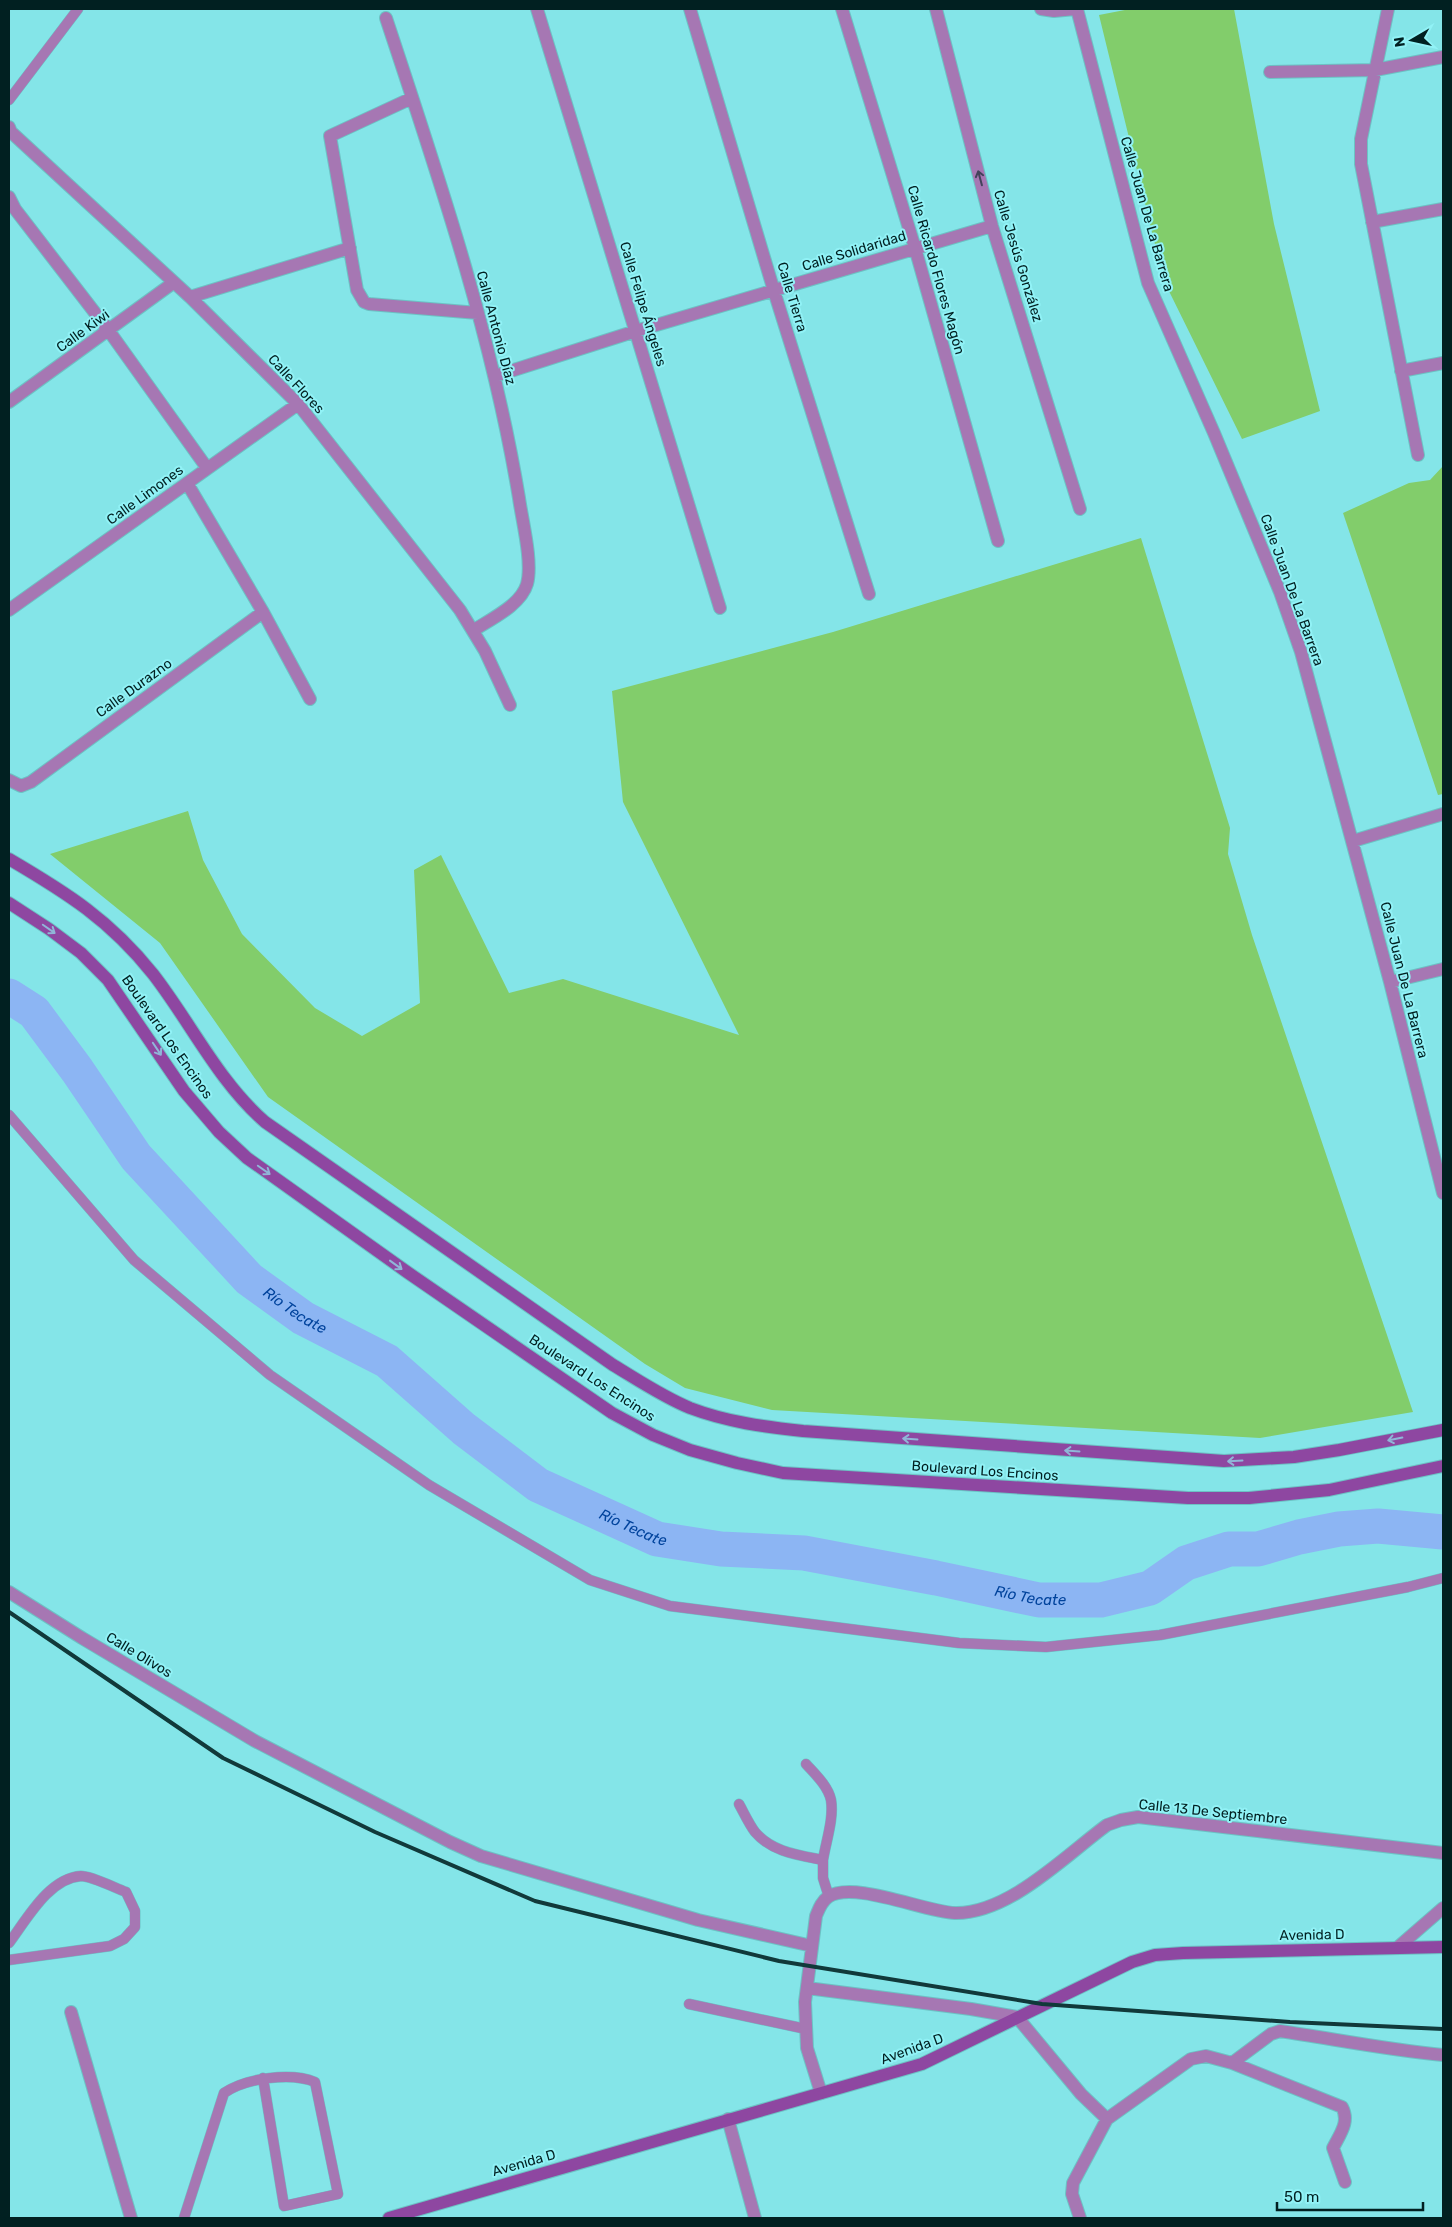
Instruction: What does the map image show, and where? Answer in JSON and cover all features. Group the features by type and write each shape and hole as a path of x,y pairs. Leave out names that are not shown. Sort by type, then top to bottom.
{"main road":[{"name":"Boulevard Los Encinos","path":"9,859 67,893 100,918 126,943 154,976 245,1105 265,1122 613,1365 662,1395 690,1408 725,1419 764,1427 804,1432 1224,1461 1294,1457 1443,1430"},
{"name":"Boulevard Los Encinos","path":"9,903 81,953 108,980 184,1091 219,1132 247,1158 407,1272 612,1413 653,1435 690,1450 783,1473 1188,1498 1249,1498 1330,1490 1443,1466"},
{"name":"Avenida D","path":"395,2217 922,2064 1132,1962 1155,1955 1443,1947"}],"street":[{"name":"Calle Felipe Ángeles","path":"537,9 720,608"},
{"name":"Calle Tierra","path":"690,9 774,291 869,594"},
{"name":"Calle Ricardo Flores Magón","path":"842,9 915,248 998,541"},
{"name":"Calle Jesús González","path":"936,9 992,226 1080,510"},
{"name":"Calle Juan De La Barrera","path":"1041,9 1054,11 1076,9 1148,283 1214,433 1280,592 1312,689 1390,982 1443,1193"},
{"path":"1388,9 1360,150 1372,222 1418,455"},
{"name":"Calle Antonio Díaz","path":"386,18 478,313 495,376 512,455 526,546 527,584 521,595 474,630"},
{"path":"1270,72 1375,70 1443,57"},
{"path":"412,98 330,136 356,290 364,302 376,305 478,313"},
{"name":"Calle Flores","path":"9,133 190,297 298,404 474,630 510,704"},
{"path":"9,196 15,210 109,331 207,468"},
{"path":"1372,222 1443,209"},
{"name":"Calle Solidaridad","path":"495,376 636,331 992,226"},
{"path":"190,297 350,248"},
{"name":"Calle Kiwi","path":"9,402 173,283"},
{"path":"1401,370 1443,363"},
{"name":"Calle Limones","path":"9,610 298,404"},
{"path":"187,483 263,612 310,699"},
{"name":"Calle Durazno","path":"9,780 21,786 31,782 263,612"},
{"path":"1353,841 1443,814"},
{"path":"1390,982 1443,969"},
{"path":"1430,1142 1443,1139"},
{"name":"Calle Olivos","path":"9,1592 82,1638 255,1741 450,1842 481,1856 698,1920 812,1946"},
{"name":"Calle 13 De Septiembre","path":"829,1897 839,1893 860,1894 954,1913 977,1911 1016,1894 1108,1825 1138,1817 1443,1853"},
{"path":"821,2093 807,2048 805,2002 816,1916 820,1906 829,1897"},
{"path":"1397,1948 1443,1908"},
{"path":"807,1988 972,2009 1017,2017 1081,2094 1107,2119"},
{"path":"70,2012 131,2218"},
{"path":"1232,2063 1271,2034 1280,2031 1408,2052 1443,2055"},
{"path":"1080,2218 1072,2194 1073,2183 1107,2119 1191,2059 1198,2056 1206,2056 1232,2063 1342,2106 1346,2114 1346,2123 1333,2148 1345,2182"},
{"path":"728,2119 755,2218"}],"lane":[{"path":"9,100 78,9"},
{"path":"9,1116 134,1260 270,1375 429,1486 590,1580 670,1606 959,1643 1046,1647 1160,1635 1408,1587 1443,1578"},
{"path":"806,1764 822,1782 831,1800 830,1821 823,1860 823,1878 829,1897"},
{"path":"739,1804 755,1832 768,1844 790,1854 823,1860"},
{"path":"9,1943 51,1888 64,1880 83,1876 126,1892 135,1911 135,1927 124,1939 110,1946 9,1960"},
{"path":"689,2004 806,2029"},
{"path":"184,2218 224,2093 233,2086 262,2078 306,2078 315,2082 338,2194 284,2206 262,2078"}],"green space":[{"path":"1130,9 1234,9 1274,224 1320,411 1242,439 1164,281 1099,15"},
{"path":"1443,466 1443,794 1438,795 1343,513 1409,483 1430,480"},
{"path":"1141,538 1230,828 1228,854 1252,935 1413,1412 1260,1438 772,1410 685,1388 645,1364 268,1097 160,943 50,854 188,811 203,860 242,934 315,1008 362,1036 420,1003 414,870 441,855 509,993 563,979 739,1035 623,802 612,691 833,632"}],"waterway":[{"name":"Río Tecate","path":"9,996 34,1012 77,1070 136,1157 249,1279 303,1318 387,1361 464,1429 538,1485 657,1539 721,1549 804,1553 1039,1600 1101,1600 1150,1588 1186,1563 1229,1549 1258,1549 1299,1537 1339,1529 1378,1526 1443,1532"}],"railway":[{"path":"9,1612 223,1758 375,1832 535,1901 779,1961 1042,2004 1290,2022 1443,2029"}]}
